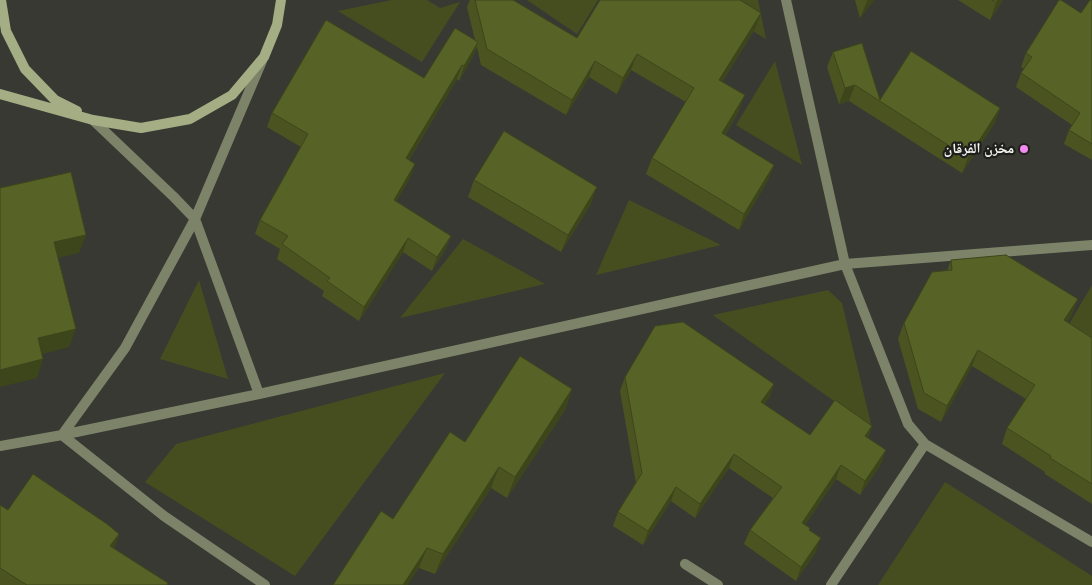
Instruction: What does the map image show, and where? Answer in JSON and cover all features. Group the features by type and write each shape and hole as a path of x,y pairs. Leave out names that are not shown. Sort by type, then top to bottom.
{"main road":[{"path":"0,0 6,30 25,69 55,100 93,120"},
{"path":"0,94 93,120 141,128 190,119 232,95 264,57 277,25 281,0"}],"street":[{"path":"786,0 845,264 908,424 925,444 1092,542"},
{"path":"62,435 125,348 194,219 264,57"},
{"path":"93,120 173,196 194,219 258,394"},
{"path":"0,446 258,394 845,264 1092,245"},
{"path":"62,435 164,516 265,585"},
{"path":"831,585 925,444"},
{"path":"685,564 718,585"}],"green space":[{"path":"392,0 427,0 440,8 460,2 422,62 338,11"},
{"path":"527,0 598,0 577,34"},
{"path":"701,0 758,0 766,39"},
{"path":"775,61 802,165 736,125"},
{"path":"629,200 721,245 596,275"},
{"path":"463,239 545,284 400,318"},
{"path":"199,280 228,379 160,359"},
{"path":"1092,285 1092,351 1065,331"},
{"path":"828,290 842,303 872,428 713,315"},
{"path":"445,373 295,576 145,482 176,444"},
{"path":"945,482 1092,576 1092,585 878,585"}],"building":[{"path":"475,0 513,0 577,38 600,0 740,0 761,13 719,80 745,95 722,133 774,165 744,214 652,158 694,88 637,54 623,78 595,61 572,100 487,49"},
{"path":"1059,0 1081,13 1090,0 1092,0 1092,144 1069,130 1080,113 1021,73 1032,57 1026,53"},
{"path":"326,20 424,78 455,28 478,42 406,158 415,164 394,200 451,236 437,257 408,238 364,307 327,281 330,278 282,244 288,236 260,220 308,134 272,113"},
{"path":"862,43 880,100 911,51 1000,108 968,158 855,85 845,88 833,52"},
{"path":"504,131 597,187 568,235 474,180"},
{"path":"71,172 86,235 54,242 76,329 38,338 43,359 0,370 0,188"},
{"path":"1006,255 1078,299 1064,320 1092,338 1092,484 1007,428 1035,385 978,350 947,406 924,393 904,323 932,272 952,270 951,260"},
{"path":"683,322 774,384 761,402 810,435 835,400 872,426 865,436 886,450 865,481 841,465 802,523 821,538 801,567 750,530 782,487 734,454 700,504 676,487 648,531 618,512 642,473 625,377 655,326"},
{"path":"520,356 572,389 515,477 499,467 443,554 427,548 403,585 333,585 381,511 393,519 450,432 465,442"},
{"path":"33,474 107,524 119,534 110,546 168,583 167,585 27,585 0,568 0,505 8,510"}],"place":[{"name":"مخزن الفرقان","path":"1024,149"}]}
